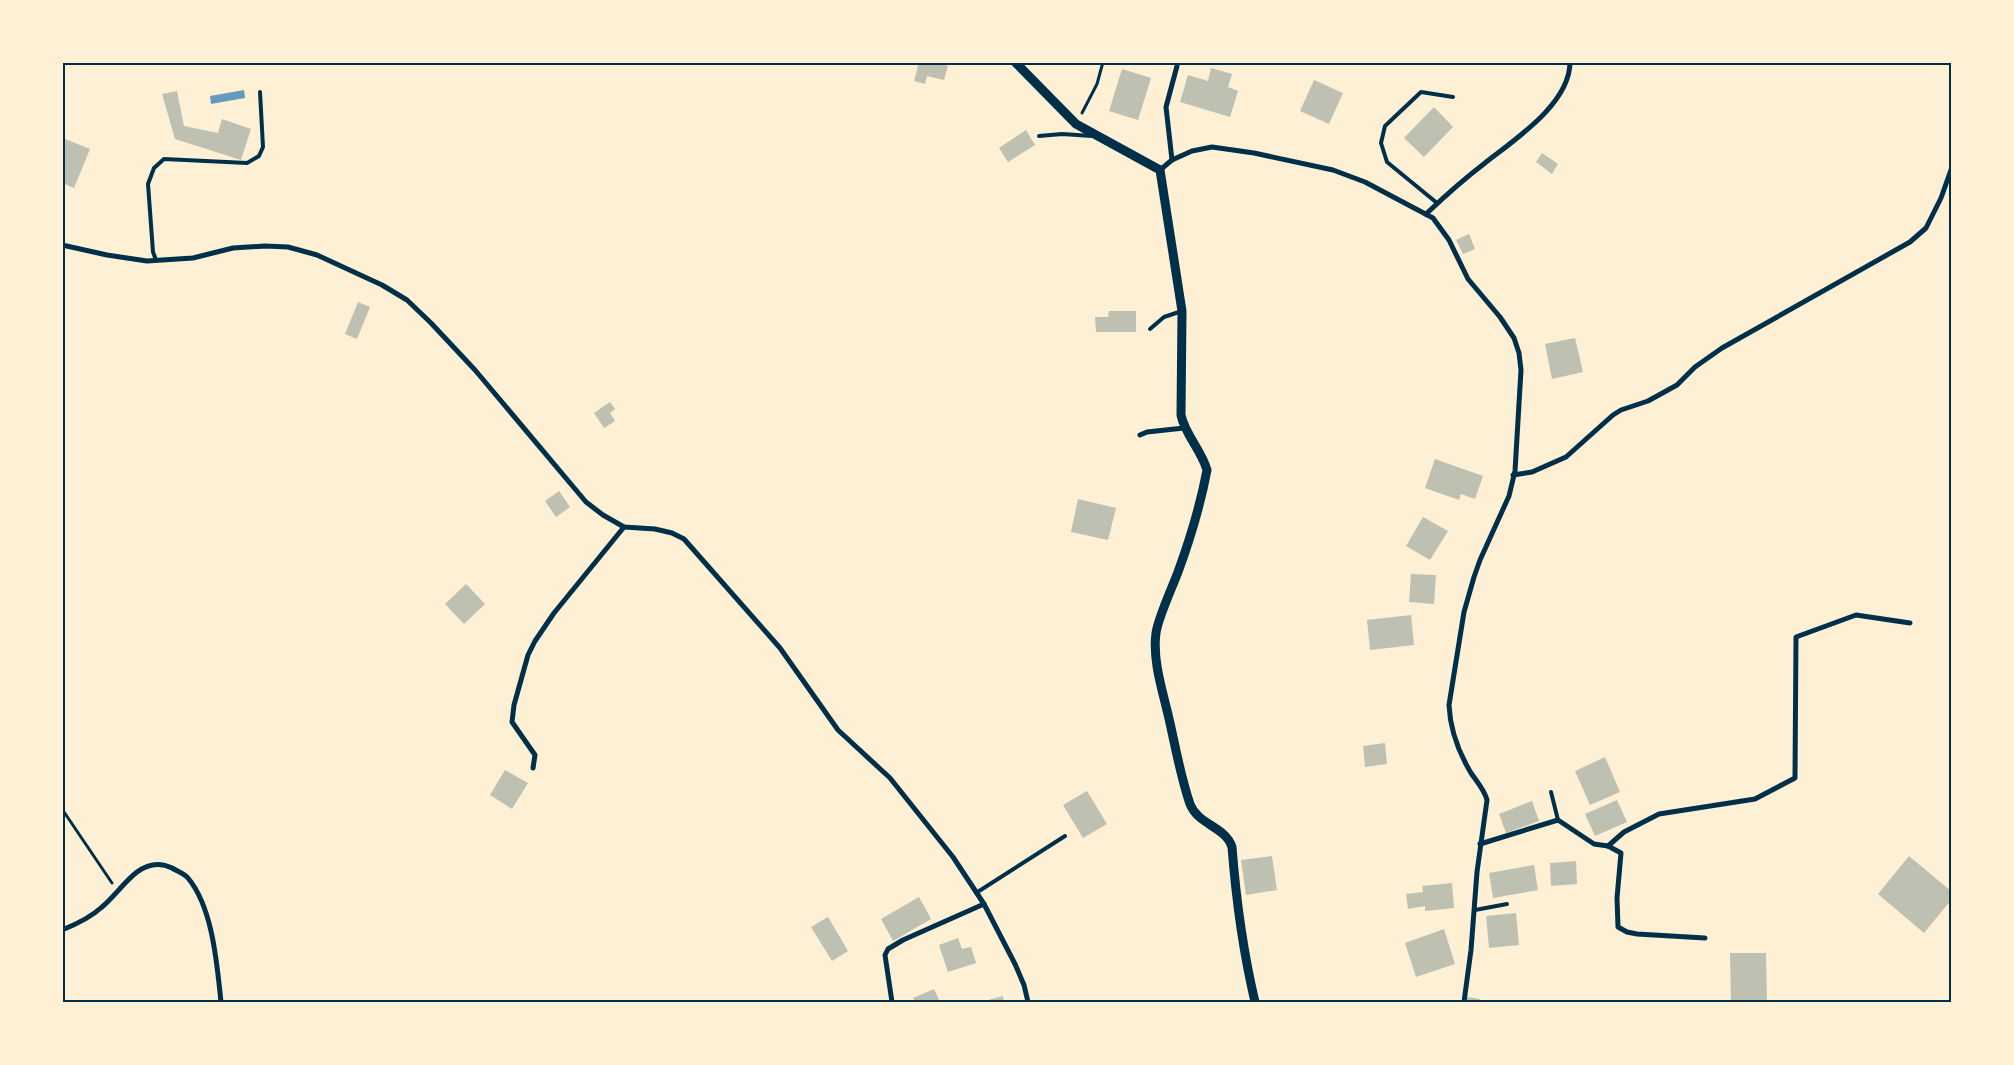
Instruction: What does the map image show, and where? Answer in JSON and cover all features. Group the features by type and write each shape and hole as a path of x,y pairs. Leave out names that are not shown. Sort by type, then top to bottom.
{"street":[{"path":"1015,62 1076,124 1094,136 1160,170"},
{"path":"1426,214 1484,163 1519,137 1545,112 1557,97 1566,81 1570,62"},
{"path":"1172,160 1166,107 1177,66"},
{"path":"1160,170 1172,160 1192,151 1212,147 1254,153 1333,170 1365,182 1433,218 1446,235 1468,279 1500,317 1517,345 1521,381 1513,475 1509,496 1474,576 1464,612 1450,696 1449,716 1455,740 1487,800 1480,844 1475,910 1464,1002"},
{"path":"1513,475 1532,472 1559,461 1621,410 1648,402 1677,385 1695,367 1722,348 1910,242 1926,228 1942,198 1952,167"},
{"path":"1160,170 1182,311 1181,414 1184,428 1203,457 1206,470 1182,563 1156,632 1155,651 1185,788 1192,807 1203,820 1223,833 1230,841 1232,847 1239,914 1255,1002"},
{"path":"62,245 106,255 147,261 193,258 233,248 288,247 317,255 382,285 407,300 475,370 586,502 603,515 624,527 655,529 672,533 684,539 780,648 838,730 890,778 954,857 984,904 1015,964 1024,985 1028,1002"},
{"path":"1140,435 1147,432 1184,428"},
{"path":"533,768 535,755 512,722 514,705 528,656 535,641 554,613 624,527"},
{"path":"1608,846 1624,832 1659,814 1755,800 1795,778 1796,637 1856,614 1910,624"},
{"path":"1480,844 1558,820 1594,844 1608,846 1621,852 1616,898 1618,926 1626,932 1637,934 1705,938"},
{"path":"62,930 85,920 103,907 137,872 150,865 163,864 187,877 200,898 214,951 221,1002"},
{"path":"892,1002 885,955 888,949 902,940 984,904"}],"lane":[{"path":"156,260 153,252 148,184 154,168 164,159 247,163 259,156 263,147 260,92"},
{"path":"1437,204 1387,162 1381,143 1384,126 1421,92 1453,97"},
{"path":"1039,136 1062,134 1094,136"},
{"path":"1150,329 1164,317 1182,311"},
{"path":"1551,792 1558,820"},
{"path":"976,893 1065,836"},
{"path":"1475,910 1507,904"}],"path":[{"path":"1076,124 1098,84 1103,62"},
{"path":"62,809 117,891"}],"water":[{"path":"244,90 245,98 211,104 210,96"}],"building":[{"path":"919,62 935,62 948,66 944,80 927,76 925,84 914,81"},
{"path":"1211,68 1232,74 1228,87 1238,91 1230,117 1180,102 1188,75 1208,81"},
{"path":"1122,69 1151,78 1138,120 1109,111"},
{"path":"1314,80 1343,93 1329,124 1300,111"},
{"path":"177,91 184,126 218,133 222,119 251,129 241,160 175,139 162,94"},
{"path":"1434,107 1453,127 1424,157 1404,138"},
{"path":"1026,130 1035,145 1008,162 999,148"},
{"path":"65,139 90,149 74,188 62,183 62,145"},
{"path":"1542,153 1558,164 1552,174 1536,162"},
{"path":"1469,234 1475,249 1463,254 1456,240"},
{"path":"358,302 370,307 357,339 345,334"},
{"path":"1109,311 1136,311 1136,332 1096,332 1095,317 1108,317"},
{"path":"1575,338 1583,372 1552,379 1545,344"},
{"path":"610,402 615,409 610,413 615,421 604,428 594,413"},
{"path":"1435,459 1483,476 1475,499 1461,494 1459,500 1425,488"},
{"path":"559,491 570,507 556,517 545,501"},
{"path":"1078,499 1116,508 1108,540 1071,532"},
{"path":"1423,517 1448,531 1430,560 1406,546"},
{"path":"1411,574 1436,575 1434,604 1409,602"},
{"path":"466,584 485,604 464,624 445,604"},
{"path":"1411,615 1414,645 1370,650 1367,620"},
{"path":"1385,743 1387,764 1365,767 1363,746"},
{"path":"1605,757 1620,792 1590,805 1575,771"},
{"path":"505,770 528,783 512,809 490,795"},
{"path":"1087,791 1107,824 1083,838 1063,805"},
{"path":"1617,800 1627,822 1595,836 1585,814"},
{"path":"1532,801 1539,821 1506,833 1499,814"},
{"path":"1272,856 1277,890 1246,895 1241,860"},
{"path":"1909,856 1952,892 1952,899 1924,933 1878,894"},
{"path":"1576,861 1577,884 1551,886 1550,863"},
{"path":"1534,865 1538,890 1493,898 1489,873"},
{"path":"1452,883 1454,908 1425,911 1425,906 1408,909 1406,894 1423,892 1422,886"},
{"path":"919,897 931,919 893,941 881,919"},
{"path":"1516,913 1519,945 1489,948 1486,916"},
{"path":"828,917 848,951 832,961 811,927"},
{"path":"1444,929 1455,964 1416,977 1405,943"},
{"path":"958,938 962,949 971,947 976,963 948,972 939,945"},
{"path":"1730,953 1766,953 1767,1002 1731,1002"},
{"path":"934,989 940,1002 915,1002 913,998"},
{"path":"1003,996 1004,1002 981,1002"},
{"path":"1467,997 1480,999 1480,1002 1466,1002"},
{"path":"1236,1000 1236,1002 1207,1002 1207,1001"}]}
